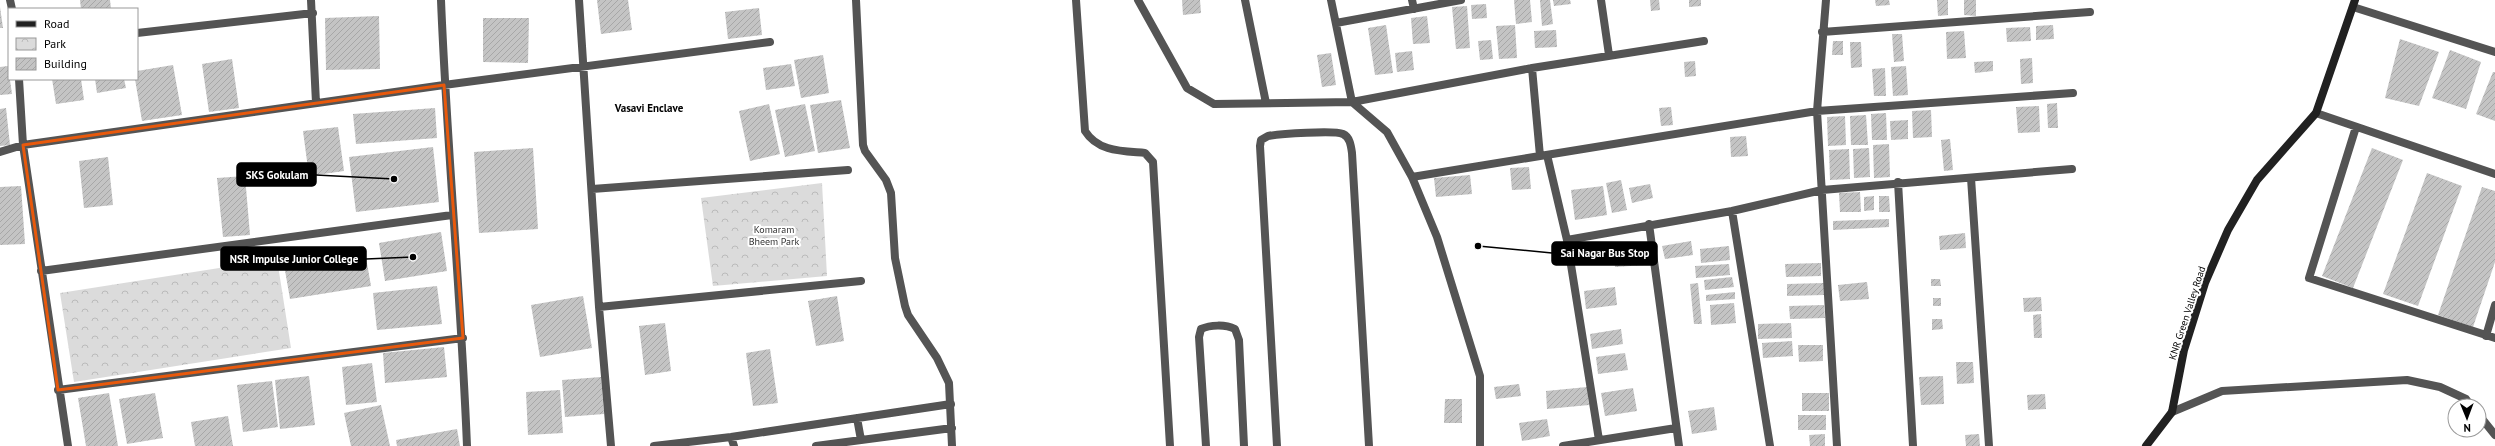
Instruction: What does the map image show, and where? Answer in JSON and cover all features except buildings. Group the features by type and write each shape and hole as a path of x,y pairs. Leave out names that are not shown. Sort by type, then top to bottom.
{"street":[{"path":"311,0 313,13 316,103"},
{"path":"441,0 444,85 452,215 463,338 467,446"},
{"path":"579,0 592,189 598,306 611,446"},
{"path":"856,0 865,151 886,180 891,193 895,258 904,306 946,375 951,391 952,446"},
{"path":"1076,0 1085,131 1091,139 1107,149 1144,153 1149,155 1153,162 1170,446"},
{"path":"1138,0 1187,88 1214,104 1352,102 1532,68 1704,41"},
{"path":"1245,0 1266,103"},
{"path":"1331,0 1352,102 1387,132 1412,177 1437,237 1480,376 1480,446"},
{"path":"1412,0 1414,9"},
{"path":"1336,23 1461,0"},
{"path":"1601,0 1609,55"},
{"path":"1826,0 1822,32 1817,111 1837,446"},
{"path":"2354,3 2495,52"},
{"name":"KNR Green Valley Road","path":"2146,446 2172,412 2184,350 2205,283 2228,230 2257,180 2316,113 2354,3"},
{"path":"1822,32 2090,12"},
{"path":"138,33 313,13"},
{"path":"0,152 23,145 316,103 770,42"},
{"path":"1532,68 1544,155 1567,240 1599,440"},
{"path":"20,80 23,145 58,390 68,446"},
{"path":"1412,177 1817,111 2073,93"},
{"path":"2316,113 2495,174"},
{"path":"2356,127 2309,278 2495,338"},
{"path":"1277,446 1260,146 1261,140 1268,136 1331,133 1343,134 1347,137 1352,153 1369,446"},
{"path":"1567,240 1649,224 1732,211 1822,190 1898,182 1971,178 2072,169"},
{"path":"592,189 848,170"},
{"path":"1971,178 1989,446"},
{"path":"1898,182 1913,446"},
{"path":"1732,211 1770,446"},
{"path":"41,271 452,215"},
{"path":"1649,224 1679,446"},
{"path":"598,306 861,281"},
{"path":"2486,336 2495,306"},
{"path":"1206,446 1199,337 1201,329 1206,327 1224,326 1234,329 1239,340 1244,446"},
{"path":"58,390 463,338"},
{"path":"2172,412 2222,391 2407,380 2440,388 2464,398"},
{"path":"654,446 732,437 951,404"},
{"path":"857,418 861,440"},
{"path":"2487,425 2495,435"},
{"path":"816,446 952,428"},
{"path":"1563,446 1676,428"},
{"path":"732,437 734,446"}],"highlighted area":[{"path":"444,85 463,338 58,390 23,145"}],"green space":[{"name":"Komaram Bheem Park","path":"822,183 827,276 713,286 701,198"},
{"path":"277,259 291,348 74,382 60,293"}],"place":[{"name":"SKS Gokulam","path":"394,179"},
{"name":"Sai Nagar Bus Stop","path":"1478,246"},
{"name":"NSR Impulse Junior College","path":"413,257"}],"district":[{"name":"Vasavi Enclave","path":"649,108"}]}
